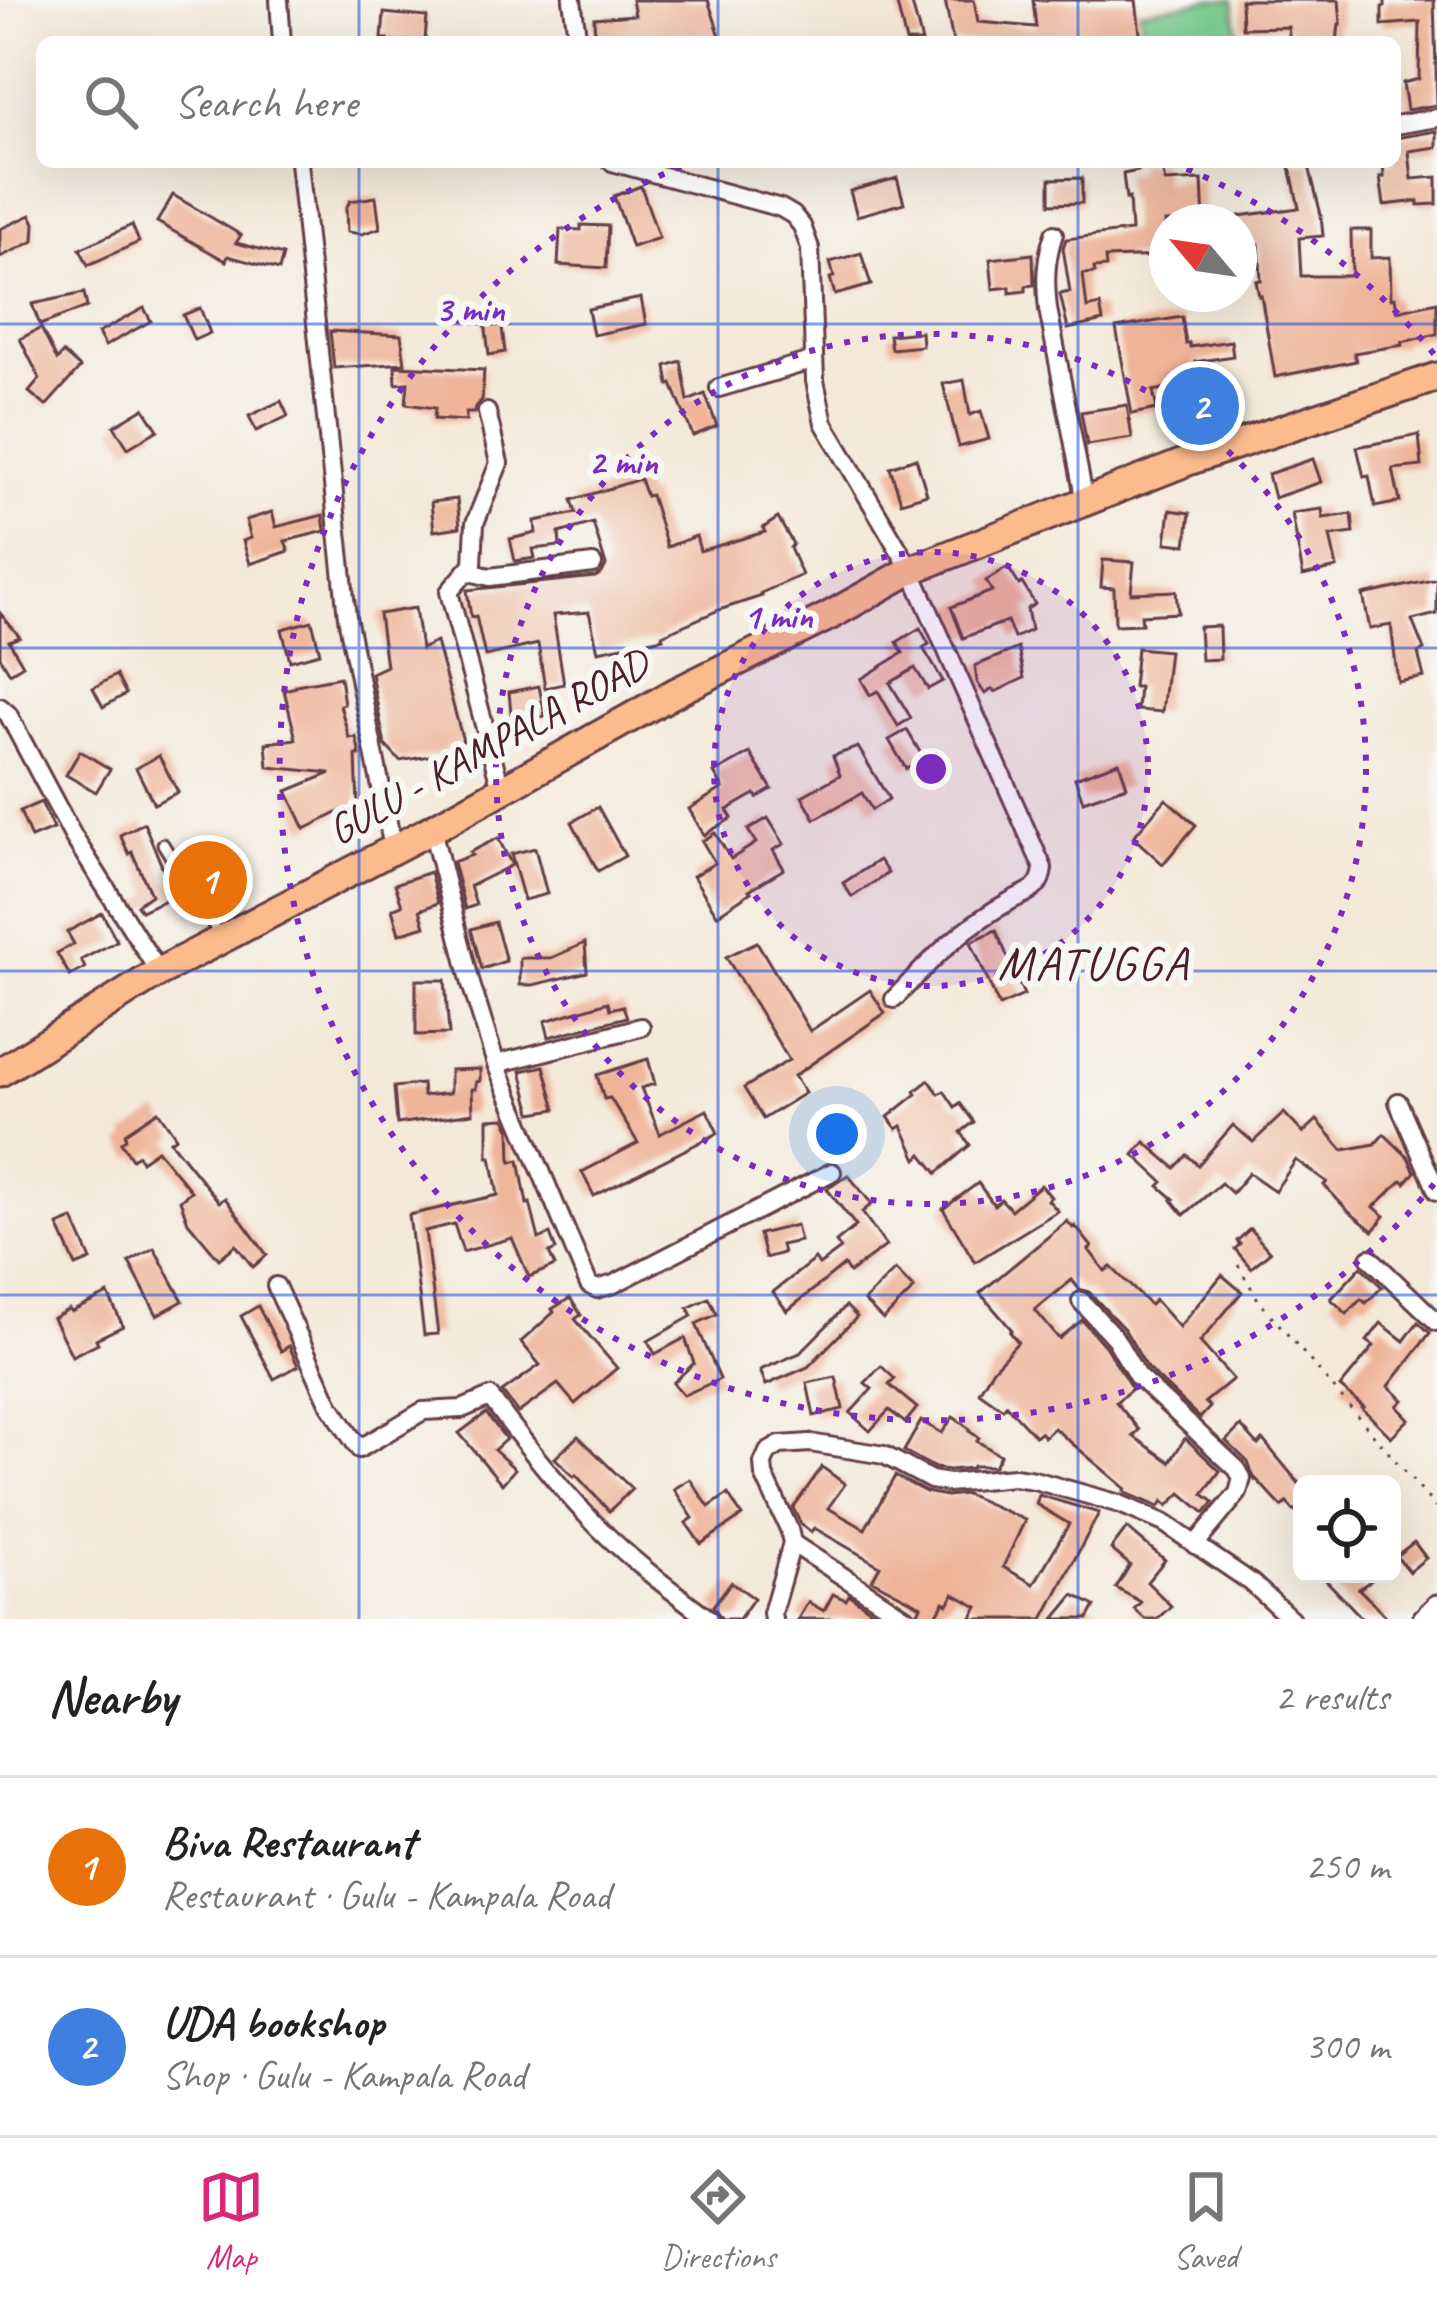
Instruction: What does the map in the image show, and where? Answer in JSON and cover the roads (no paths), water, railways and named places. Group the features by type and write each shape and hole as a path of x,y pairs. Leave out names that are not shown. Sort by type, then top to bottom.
{"main road":[{"name":"GULU - KAMPALA ROAD","path":"0,1072 159,971 911,570 1191,460 1437,377"}],"street":[{"path":"279,0 282,36"},
{"path":"572,0 577,36"},
{"path":"1401,123 1437,118"},
{"path":"300,168 347,617 393,848"},
{"path":"634,168 781,208 802,226 810,248 814,381 824,423 911,570 1043,868 1042,882 1035,889 951,939 894,999"},
{"path":"1054,234 1045,278 1048,309 1085,502"},
{"path":"719,388 814,360"},
{"path":"487,412 499,463 475,523 475,554 469,572 452,586 450,600 501,789"},
{"path":"469,572 490,578 593,564"},
{"path":"0,707 73,836 159,971"},
{"path":"432,829 496,1064 589,1285 597,1289 614,1284 832,1172"},
{"path":"496,1064 641,1027"},
{"path":"1398,1102 1437,1191"},
{"path":"1370,1258 1437,1322"},
{"path":"276,1286 330,1405 359,1449 423,1411 462,1409 490,1397 600,1529 709,1619"},
{"path":"1081,1301 1114,1338 1137,1376 1243,1478 1238,1492 1195,1544"},
{"path":"766,1619 772,1613 792,1543 763,1462 780,1445 810,1443 884,1455 931,1480 948,1483 1014,1477 1120,1504 1164,1523 1252,1582 1291,1619"},
{"path":"792,1543 908,1619"},
{"path":"1424,1619 1437,1606"}],"lane":[{"path":"163,844 222,938"}],"place":[{"name":"UDA bookshop","path":"1200,406"},
{"name":"Biva Restaurant","path":"208,880"}],"district":[{"name":"MATUGGA","path":"1094,963"}]}
